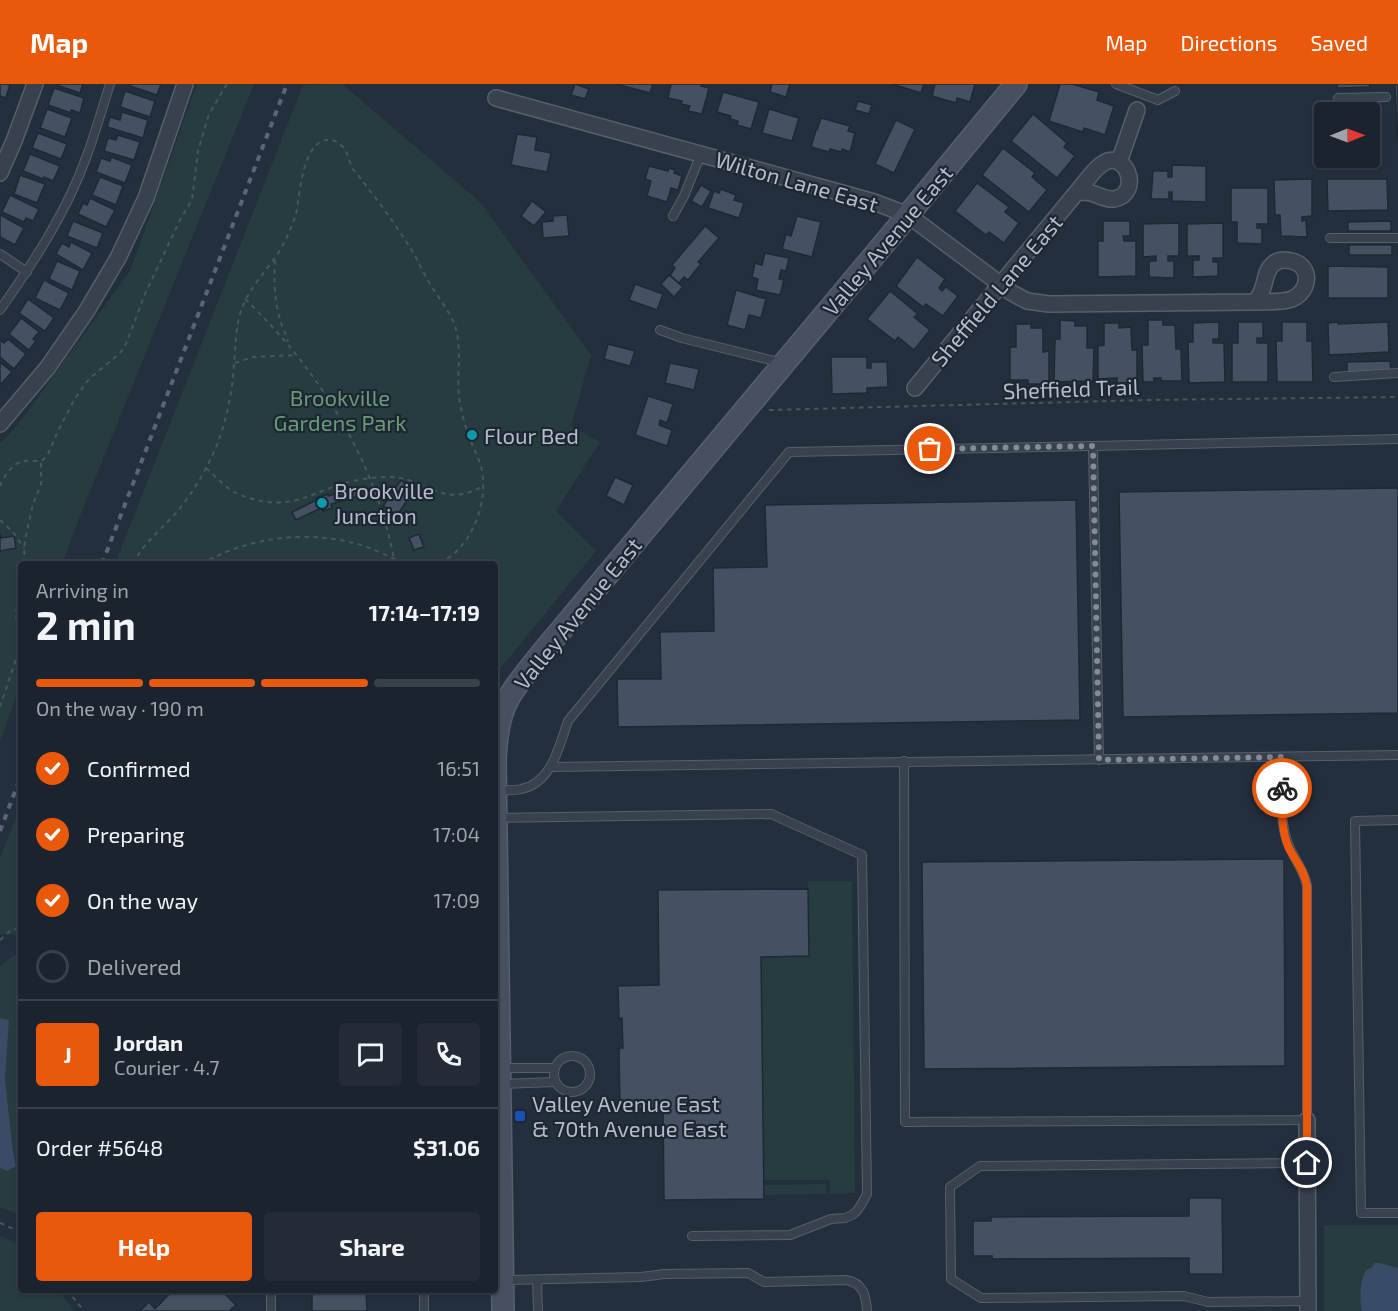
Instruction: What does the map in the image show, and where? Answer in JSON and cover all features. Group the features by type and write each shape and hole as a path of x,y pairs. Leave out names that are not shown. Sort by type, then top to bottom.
{"main road":[{"name":"Valley Avenue East","path":"498,731 508,700 542,653 1016,84"},
{"name":"Valley Avenue East","path":"498,947 503,1311"}],"street":[{"path":"0,172 35,84"},
{"path":"0,424 48,367 87,312 118,258 146,198 185,84"},
{"name":"Wilton Lane East","path":"496,98 874,202 908,215 1023,299 1049,304 1255,302"},
{"path":"1119,162 1137,110"},
{"name":"Sheffield Lane East","path":"915,388 1077,192 1102,164 1109,161 1119,162 1126,169 1130,178 1127,190 1115,199 1077,192"},
{"path":"1307,1120 1308,1306"}],"lane":[{"path":"0,310 27,272 61,214 85,160 110,84"},
{"path":"1116,84 1158,100 1175,91"},
{"path":"1338,98 1386,97"},
{"path":"673,216 701,154"},
{"path":"1330,238 1398,238"},
{"path":"0,254 27,272"},
{"path":"660,330 784,364"},
{"path":"1334,377 1398,373"},
{"path":"498,790 521,789 538,782 551,767 568,721 789,452 1398,439"},
{"path":"1093,446 1099,760"},
{"path":"551,767 1398,755"},
{"path":"904,761 905,1122 1307,1120 1307,886 1285,836 1282,813 1283,757"},
{"path":"498,818 771,814 862,855 867,1194 856,1212 846,1218 831,1219 790,1235 692,1236"},
{"path":"1398,820 1355,821 1361,1213 1398,1213"},
{"path":"568,1056 585,1061 590,1071 589,1082 585,1087 574,1092 563,1090 555,1082 555,1068 562,1059 568,1056"},
{"path":"500,1076 555,1068"},
{"path":"500,1076 555,1082"},
{"path":"1307,1163 980,1166 950,1187 950,1199 951,1279 981,1298 1184,1296 1208,1302 1308,1306"},
{"path":"502,1281 748,1273 765,1282 846,1280 859,1285 864,1293 867,1311"},
{"path":"537,1280 538,1311"},
{"path":"271,1293 271,1311"},
{"path":"424,1293 424,1311"}],"path":[{"path":"0,486 16,464 21,461 41,461 48,454 74,400 89,379 120,353 126,344 145,294 192,200 198,151 209,114 227,84"},
{"path":"136,561 144,546 178,510 193,490 217,445 228,408 236,326 245,299 275,259 289,232 309,155 316,146 331,140 338,142 354,171 404,239 430,285 448,310 454,324 459,364 459,396 469,436 482,469 483,486 478,515 470,533 451,557 442,561"},
{"path":"275,259 276,300 289,345"},
{"path":"245,299 265,318 308,368 352,438 381,507 394,561"},
{"path":"234,363 254,357 297,355"},
{"name":"Sheffield Trail","path":"745,410 1398,396"},
{"path":"25,561 24,548 33,504 41,484 41,461"},
{"path":"206,468 235,492 273,503 296,501 351,481 370,478 405,479 418,482 438,493 452,495 473,492 483,486"},
{"path":"0,520 13,532 24,548"},
{"path":"207,561 254,543 276,538 306,537 352,543 401,561"},
{"path":"18,606 16,612 18,635"},
{"path":"0,707 18,651"},
{"path":"0,940 18,928"},
{"path":"0,1223 18,1231"},
{"path":"70,1293 84,1311"}],"green space":[{"path":"197,84 254,84 63,561 18,561 18,691 0,739 0,444 19,423 130,271"},
{"name":"Brookville Gardens Park","path":"342,84 480,202 591,355 571,426 600,442 556,511 596,551 498,672 498,561 116,561 303,85"},
{"path":"18,813 18,935 0,934 0,858"},
{"path":"808,881 852,881 855,1193 830,1194 830,1180 764,1180 761,957 808,956"},
{"path":"15,955 18,956 18,1213 0,1208 0,1168 7,1171 16,1165 5,1080 9,1020 0,1019 0,966"},
{"path":"826,1184 827,1194 764,1195 764,1185"},
{"path":"1324,1225 1398,1225 1398,1268 1380,1263 1364,1275 1360,1297 1362,1311 1324,1311"},
{"path":"0,1236 18,1245 18,1293 60,1293 74,1311 0,1311"}],"water":[{"path":"0,1018 9,1020 5,1080 16,1166 7,1171 0,1168"},
{"path":"1374,1263 1398,1268 1398,1311 1362,1311 1360,1296 1362,1279 1366,1270 1372,1268"}],"building":[{"path":"0,84 10,84 6,98 0,96"},
{"path":"56,84 83,84 80,93"},
{"path":"131,84 161,84 157,95 130,86"},
{"path":"575,84 589,89 585,99 571,95"},
{"path":"616,84 653,84 650,93"},
{"path":"671,84 702,84 701,86 709,88 702,114 688,111 690,106 681,104 682,101 668,98"},
{"path":"772,84 790,84 786,97 770,92"},
{"path":"892,84 924,84 921,93"},
{"path":"935,84 975,84 970,102 957,98 956,103 932,96"},
{"path":"1060,84 1072,84 1099,92 1097,100 1114,106 1105,135 1084,128 1083,132 1049,121"},
{"path":"1337,84 1369,84 1370,87 1337,88"},
{"path":"1395,84 1398,84 1398,139 1397,139"},
{"path":"54,88 84,98 80,113 71,110 71,113 48,105"},
{"path":"125,91 155,101 150,117 120,107"},
{"path":"723,92 759,102 751,129 737,125 738,121 730,119 731,116 717,112"},
{"path":"858,101 872,105 869,114 855,110"},
{"path":"47,109 72,118 65,137 40,128"},
{"path":"769,109 799,118 792,141 762,133"},
{"path":"122,112 148,120 143,138 107,127 110,117 120,120"},
{"path":"1033,114 1067,143 1064,147 1075,156 1057,178 1011,141"},
{"path":"821,118 850,126 848,131 855,133 850,152 830,149 829,152 811,147"},
{"path":"896,120 915,129 894,173 875,164"},
{"path":"38,133 67,144 61,159 32,148"},
{"path":"517,134 537,137 535,150 551,153 547,172 511,165"},
{"path":"118,135 140,142 134,160 104,151 108,138 116,140"},
{"path":"1003,148 1035,173 1032,177 1047,190 1029,212 982,175"},
{"path":"30,154 60,166 53,181 23,171"},
{"path":"111,157 132,165 125,183 96,172 101,158 110,161"},
{"path":"1172,165 1206,166 1206,202 1172,201 1172,192 1169,192 1169,199 1151,199 1153,171 1168,171 1168,177 1172,177"},
{"path":"649,166 668,171 669,168 682,176 678,190 671,188 667,202 647,196 651,181 645,179"},
{"path":"20,175 45,184 37,203 14,194"},
{"path":"100,177 123,186 116,205 92,195"},
{"path":"1312,179 1312,216 1302,217 1302,221 1306,220 1307,237 1281,236 1280,215 1275,215 1274,180"},
{"path":"1327,179 1387,179 1388,210 1328,211"},
{"path":"977,183 1009,207 1005,212 1019,223 1004,243 989,232 986,235 955,211"},
{"path":"701,185 711,191 702,207 691,201"},
{"path":"1231,188 1268,188 1268,224 1257,224 1257,228 1262,228 1262,244 1237,243 1237,222 1231,222"},
{"path":"721,189 736,195 734,200 744,203 739,218 708,208 714,191 719,193"},
{"path":"10,195 39,209 33,221 26,218 24,222 2,212"},
{"path":"90,198 115,210 106,227 78,214 83,203 87,205"},
{"path":"532,201 546,212 534,226 521,216"},
{"path":"0,215 24,228 15,245 0,237"},
{"path":"567,215 569,236 543,238 542,222 553,221 553,216"},
{"path":"797,216 821,222 812,257 782,249 786,234 791,236"},
{"path":"73,221 103,233 97,248 67,236"},
{"path":"1103,221 1130,221 1130,236 1123,236 1124,241 1136,241 1136,276 1098,277 1098,241 1103,241"},
{"path":"1391,221 1391,231 1348,231 1348,222"},
{"path":"1179,223 1179,256 1168,256 1168,261 1174,261 1174,278 1149,277 1149,261 1156,261 1156,256 1143,257 1143,224"},
{"path":"1223,223 1223,258 1213,258 1213,262 1218,262 1218,276 1193,277 1193,260 1199,260 1199,256 1187,256 1187,224"},
{"path":"705,226 719,238 698,262 701,264 688,280 684,277 679,283 670,275 675,268 672,265"},
{"path":"71,242 92,253 83,270 56,254 62,243 69,247"},
{"path":"1349,245 1392,245 1392,255 1349,255"},
{"path":"765,253 789,258 786,271 781,270 779,279 784,280 780,295 756,290 758,279 752,277 755,263 762,265"},
{"path":"917,257 945,279 939,288 942,291 946,287 958,296 943,316 926,304 923,307 896,286"},
{"path":"57,261 80,271 72,290 49,279"},
{"path":"1328,266 1388,267 1388,298 1328,298"},
{"path":"669,275 683,287 674,297 661,284"},
{"path":"44,280 69,293 60,310 35,298"},
{"path":"635,284 663,294 657,310 629,300"},
{"path":"736,290 766,299 761,318 749,315 745,330 727,325"},
{"path":"890,291 918,314 914,317 930,330 914,350 898,337 895,341 867,319"},
{"path":"28,299 54,318 45,331 19,313"},
{"path":"21,318 39,332 33,339 36,341 29,350 9,334"},
{"path":"1060,320 1075,321 1075,326 1087,326 1087,348 1094,348 1093,381 1054,382 1055,339 1060,339"},
{"path":"1148,320 1163,320 1163,325 1175,325 1176,349 1181,349 1182,381 1161,381 1161,378 1154,378 1154,382 1143,382 1142,345 1148,345"},
{"path":"1219,322 1219,339 1213,339 1213,343 1224,343 1225,382 1189,383 1188,342 1193,342 1193,323"},
{"path":"1238,322 1263,322 1263,338 1257,338 1257,343 1268,343 1268,382 1232,382 1232,343 1238,343"},
{"path":"1282,322 1307,322 1307,341 1312,341 1313,382 1277,382 1276,341 1282,341"},
{"path":"1338,322 1338,324 1388,322 1389,352 1329,355 1328,323"},
{"path":"1104,323 1119,323 1119,328 1131,327 1132,350 1137,350 1137,382 1117,383 1117,378 1098,379 1098,346 1104,345"},
{"path":"1016,324 1031,324 1031,328 1043,328 1043,352 1049,351 1049,384 1028,384 1028,380 1010,380 1010,347 1016,347"},
{"path":"8,339 26,354 14,369 0,357 0,340 4,343"},
{"path":"608,344 635,351 630,366 604,359"},
{"path":"831,357 867,357 867,368 871,368 871,362 887,362 888,387 867,388 867,393 832,394"},
{"path":"1390,361 1391,372 1347,373 1347,362"},
{"path":"0,362 12,372 0,385"},
{"path":"670,363 699,369 694,390 665,383"},
{"path":"648,396 673,404 667,423 660,420 659,425 672,430 667,446 635,435"},
{"path":"615,477 633,485 624,505 606,496"},
{"path":"401,480 414,491 397,515 383,506"},
{"name":"Brookville Junction","path":"355,488 358,496 331,504 332,508 323,511 321,508 296,520 292,512 317,500 316,498"},
{"path":"1398,488 1398,713 1123,717 1119,492"},
{"path":"1076,500 1080,720 618,727 617,679 661,679 660,632 714,631 713,568 767,567 765,505"},
{"path":"0,533 1,538 14,536 16,548 0,551"},
{"path":"419,534 424,547 414,550 409,538"},
{"path":"1284,859 1285,1066 924,1069 922,862"},
{"path":"808,889 809,956 761,957 764,1199 664,1200 663,1108 620,1109 619,1048 623,1048 618,986 659,985 658,890"},
{"path":"1189,1198 1222,1198 1223,1274 1189,1274 1189,1258 992,1259 992,1256 973,1256 973,1221 991,1221 991,1217 1189,1216"},
{"path":"170,1293 224,1293 236,1305 229,1311 140,1311 149,1302 155,1309"},
{"path":"312,1293 366,1293 367,1311 312,1311"}],"railway":[{"path":"103,561 287,84"},
{"path":"0,831 18,784"}],"way so far":[{"path":"930,449 1093,446 1099,760 1283,757 1282,788"}],"place":[{"name":"Flour Bed","path":"472,435"},
{"name":"Brookville Junction","path":"322,503"},
{"name":"Valley Avenue East & 70th Avenue East","path":"520,1116"}],"route":[{"path":"1282,788 1285,836 1307,886 1307,1163"}]}
